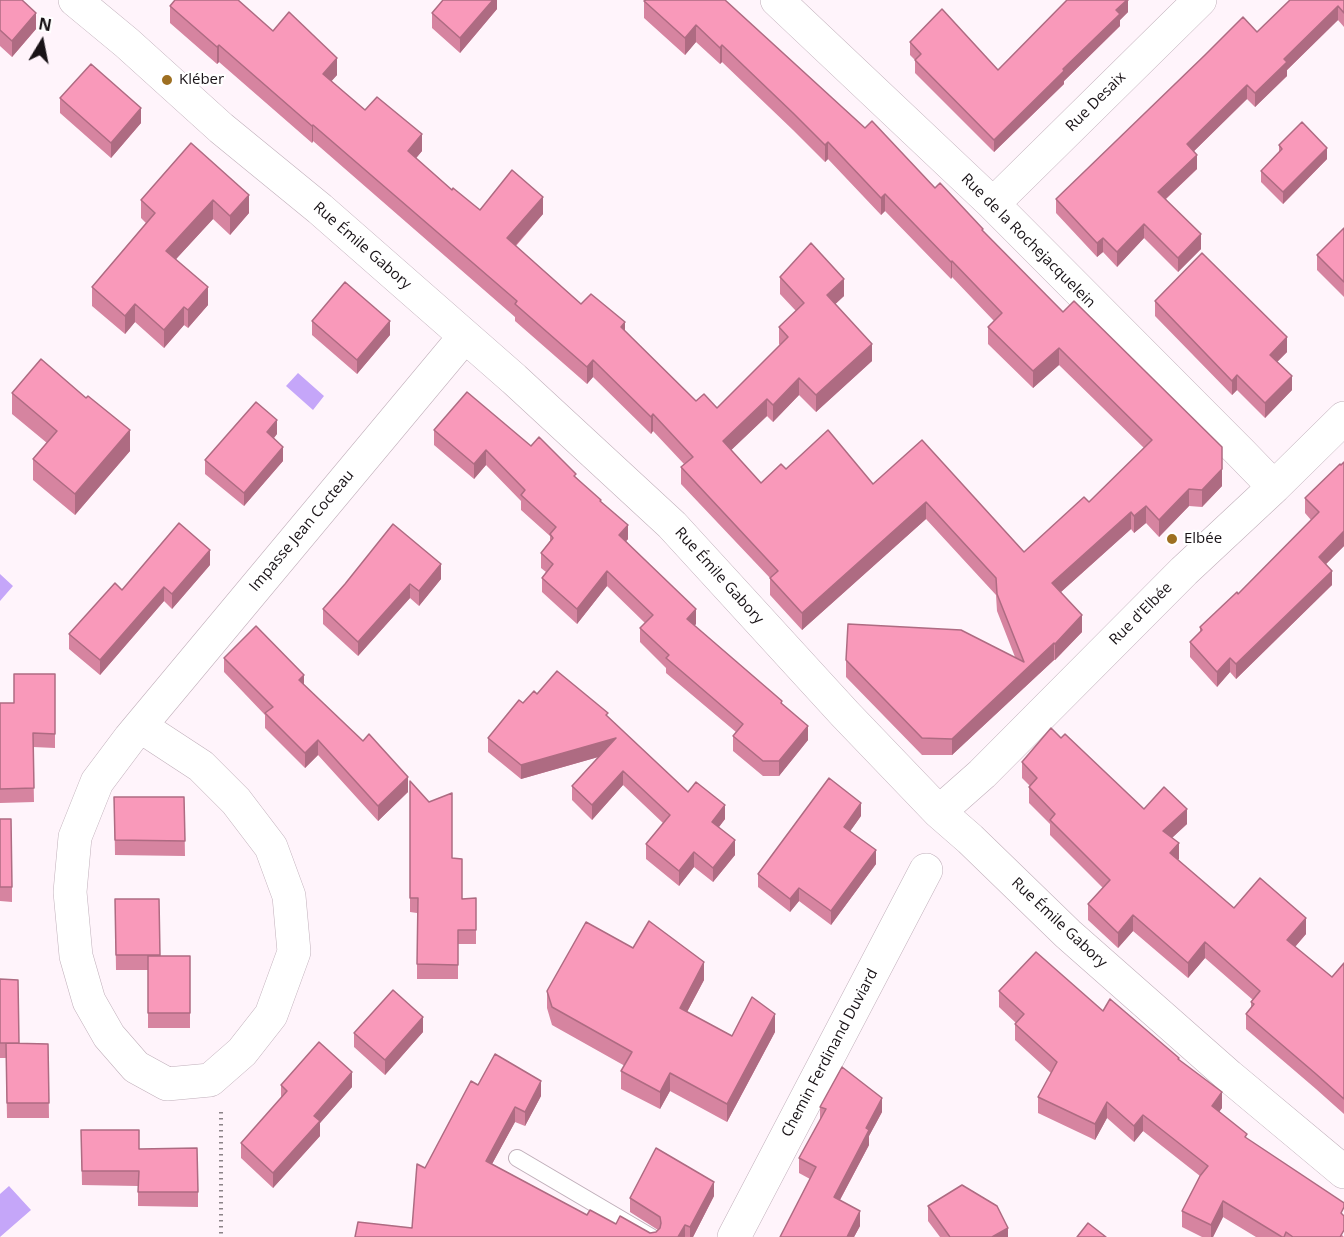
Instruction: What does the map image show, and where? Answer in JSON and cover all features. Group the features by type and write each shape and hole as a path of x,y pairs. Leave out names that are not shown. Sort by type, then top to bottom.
{"street":[{"name":"Rue de la Rochejacquelein","path":"777,0 993,204 1274,487"},
{"name":"Rue Desaix","path":"993,204 1200,0"},
{"name":"Rue Émile Gabory","path":"84,2 221,128 320,209 514,379 672,525 845,714 939,812 1068,934 1229,1076 1344,1172"},
{"name":"Impasse Jean Cocteau","path":"140,726 201,766 236,801 272,847 289,896 294,952 271,1015 242,1052 210,1080 167,1084 136,1067 109,1036 89,1001 76,956 70,892 75,837 98,782 140,726 465,336"},
{"name":"Rue d'Elbée","path":"939,812 982,774 1184,571 1344,418"},
{"name":"Chemin Ferdinand Duviard","path":"734,1237 926,870"}],"lane":[{"path":"517,1158 651,1237"}],"path":[{"path":"221,1069 221,1237"}],"shaded area":[{"path":"298,373 324,396 313,410 286,386"},
{"path":"0,574 13,586 0,601"},
{"path":"9,1186 31,1210 0,1237 0,1194"}],"building":[{"path":"0,0 22,0 36,13 12,41 0,30"},
{"path":"175,0 238,0 273,31 289,12 337,58 323,74 365,110 377,97 422,134 408,151 452,190 453,188 480,210 512,170 543,197 507,238 581,304 591,294 625,322 621,327 696,401 704,394 717,408 788,337 779,327 804,303 780,277 811,243 844,279 827,295 872,344 816,395 799,378 773,405 767,399 723,441 761,483 781,464 786,469 828,430 873,484 922,440 1024,552 1084,497 1089,502 1152,440 1059,348 1033,371 988,327 1002,313 885,194 881,198 828,142 825,145 722,45 720,48 696,25 685,38 644,1 725,0 865,128 872,121 935,188 940,183 982,230 1063,312 1074,301 1222,447 1222,469 1202,490 1189,489 1159,520 1146,506 1134,516 1131,512 1052,583 1082,615 1055,644 952,739 922,738 846,660 848,624 961,630 1024,662 997,594 996,578 926,502 802,613 770,578 778,571 681,467 693,457 653,414 651,417 593,360 587,367 515,304 517,301 219,45 217,47 170,6"},
{"path":"443,0 493,0 460,38 432,13"},
{"path":"1067,0 1127,0 1116,10 1120,14 994,140 915,60 921,54 910,42 942,9 998,70"},
{"path":"1290,0 1344,0 1344,13 1338,6 1284,59 1287,62 1255,93 1247,85 1187,144 1197,155 1158,192 1201,234 1178,258 1144,224 1117,252 1103,238 1097,243 1056,199 1243,17 1257,32"},
{"path":"91,64 141,108 111,143 60,98"},
{"path":"1302,122 1327,148 1283,192 1261,171 1282,149 1279,145"},
{"path":"191,143 249,195 230,216 213,200 166,251 208,287 188,310 184,307 164,330 135,304 125,316 92,287 155,213 141,200"},
{"path":"1344,228 1344,282 1317,255"},
{"path":"1202,253 1287,337 1270,355 1292,376 1265,403 1237,375 1232,381 1155,301"},
{"path":"345,282 390,321 357,360 312,321"},
{"path":"41,359 86,398 88,396 130,430 75,494 33,459 57,431 12,393"},
{"path":"467,392 531,446 539,437 576,474 574,476 628,525 619,535 696,609 687,619 808,726 779,761 763,761 733,736 743,724 666,658 669,655 640,628 653,615 607,571 577,609 542,578 553,564 541,553 553,538 550,534 556,527 521,495 525,490 486,450 474,464 434,430"},
{"path":"256,402 277,420 267,432 283,447 244,493 205,460"},
{"path":"1344,462 1344,531 1319,557 1332,571 1236,664 1230,658 1217,672 1190,642 1202,630 1200,627 1237,592 1238,594 1319,512 1305,498"},
{"path":"179,523 210,550 172,594 164,587 100,660 69,634 115,583 122,590"},
{"path":"393,524 441,564 419,591 410,584 358,642 323,609"},
{"path":"256,626 304,675 299,680 363,741 369,734 408,777 378,806 318,740 305,753 265,713 273,707 224,658"},
{"path":"557,671 608,713 606,715 688,792 696,782 725,805 712,822 735,840 713,868 694,852 679,871 646,844 670,815 623,771 592,805 572,786 616,738 521,765 488,738 519,700 523,703 534,691 537,694"},
{"path":"14,674 55,674 55,734 33,733 34,788 0,789 0,703 14,703"},
{"path":"1051,728 1061,738 1065,734 1144,809 1164,787 1187,809 1163,831 1179,843 1170,853 1234,908 1260,878 1306,918 1287,940 1332,977 1344,963 1344,1099 1246,1014 1254,1004 1251,1002 1260,991 1205,942 1188,963 1133,915 1118,933 1088,904 1110,880 1050,820 1055,814 1029,787 1037,778 1022,762"},
{"path":"829,778 861,803 844,827 876,850 831,911 799,888 790,899 758,874"},
{"path":"410,781 429,802 452,793 452,858 462,859 462,899 476,898 476,930 458,930 458,965 417,964 418,898 410,898"},
{"path":"114,797 184,797 185,841 115,840"},
{"path":"0,819 11,819 12,887 0,887"},
{"path":"115,899 159,899 160,955 116,955"},
{"path":"649,921 704,962 680,1008 732,1036 752,997 775,1014 727,1104 670,1073 660,1092 621,1071 632,1052 552,1007 547,991 586,922 633,948"},
{"path":"1036,952 1103,1011 1110,999 1178,1059 1222,1092 1212,1106 1247,1134 1245,1137 1344,1203 1341,1213 1344,1216 1344,1230 1340,1237 1293,1237 1286,1232 1282,1237 1223,1201 1211,1225 1182,1211 1200,1176 1208,1166 1143,1115 1134,1126 1107,1102 1095,1124 1038,1097 1057,1062 1015,1024 1024,1014 999,991"},
{"path":"148,956 190,956 190,1013 148,1013"},
{"path":"0,979 18,980 19,1043 0,1043"},
{"path":"393,990 423,1017 385,1060 354,1033"},
{"path":"319,1042 352,1072 314,1116 320,1121 273,1173 241,1143 287,1091 281,1085"},
{"path":"6,1043 48,1044 49,1103 7,1103"},
{"path":"495,1054 541,1081 525,1112 515,1107 486,1161 587,1215 590,1210 616,1224 620,1216 650,1233 660,1228 660,1217 630,1198 656,1148 714,1182 690,1227 685,1225 678,1237 355,1237 358,1222 412,1228 417,1164 425,1168 471,1081 478,1085"},
{"path":"842,1067 882,1098 866,1128 869,1130 834,1197 860,1211 847,1237 780,1237 816,1167 799,1158 826,1109 820,1107"},
{"path":"81,1130 139,1130 139,1149 197,1148 198,1192 138,1192 139,1171 82,1171"},
{"path":"962,1185 997,1206 1008,1228 992,1237 950,1237 928,1206"},
{"path":"1088,1223 1106,1237 1077,1237"}],"place":[{"name":"Kléber","path":"167,80"},
{"name":"Elbée","path":"1172,539"}]}
